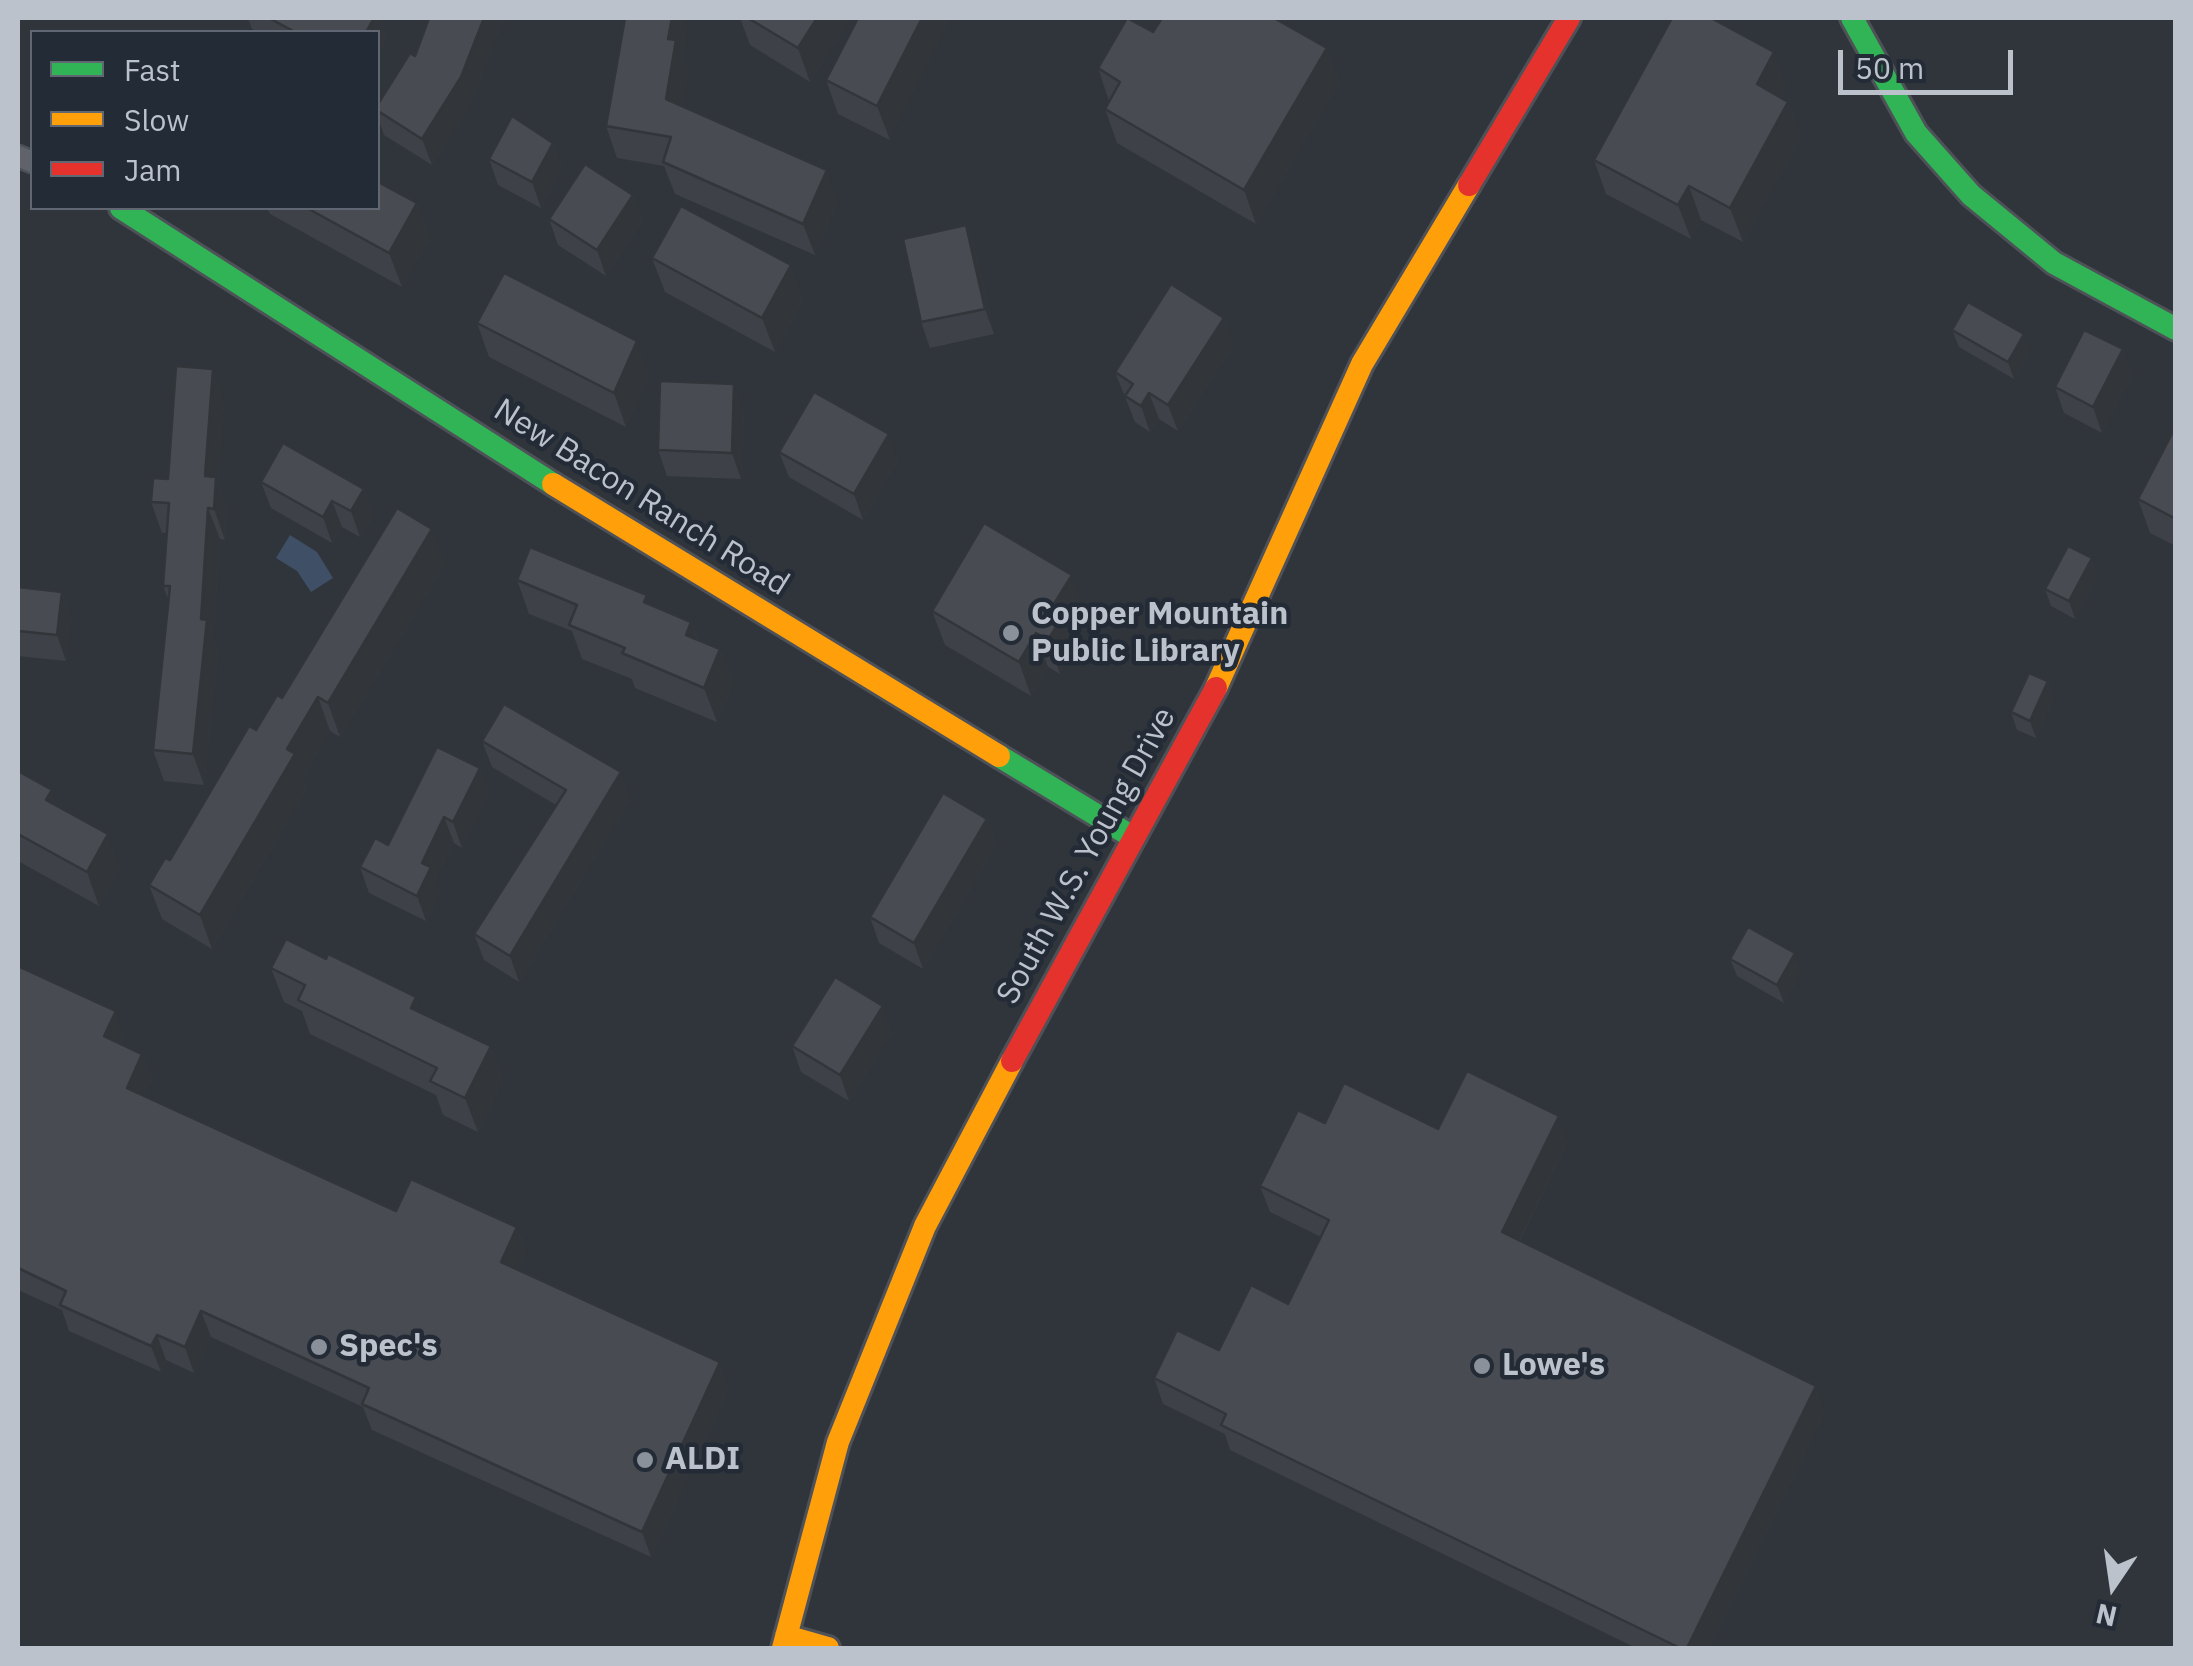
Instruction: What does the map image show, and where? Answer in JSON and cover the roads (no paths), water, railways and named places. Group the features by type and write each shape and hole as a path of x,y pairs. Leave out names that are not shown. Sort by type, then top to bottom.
{"main road":[{"name":"South W.S. Young Drive","path":"784,1642 838,1442 892,1298 925,1226 1130,836 1205,711 1362,364 1569,18"},
{"path":"1852,18 1916,132 1971,195 2054,264 2176,329"},
{"name":"New Bacon Ranch Road","path":"125,210 592,510 1130,836"},
{"path":"784,1642 828,1648"}],"water":[{"path":"290,535 317,552 333,578 311,592 297,571 276,558"}],"place":[{"name":"Copper Mountain Public Library","path":"1011,633"},
{"name":"Spec's","path":"319,1347"},
{"name":"Lowe's","path":"1482,1366"},
{"name":"ALDI","path":"645,1460"}]}
